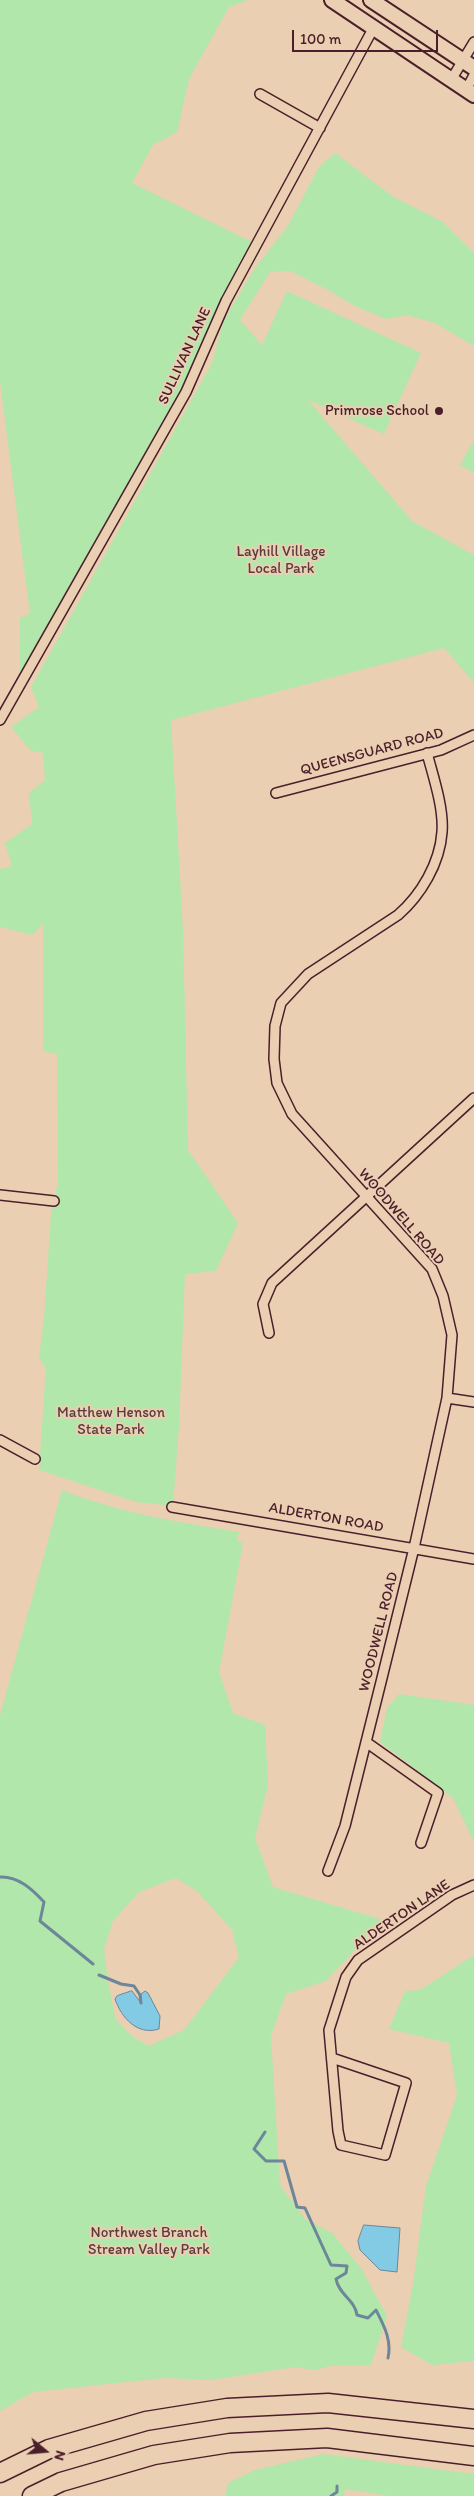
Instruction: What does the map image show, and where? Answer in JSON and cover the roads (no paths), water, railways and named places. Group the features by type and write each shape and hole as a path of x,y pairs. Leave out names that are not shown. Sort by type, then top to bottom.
{"highway":[{"path":"0,2473 49,2449 146,2420 227,2408 328,2403 474,2419"},
{"path":"32,2496 61,2482 154,2454 230,2443 327,2438 474,2456"}],"main road":[{"path":"332,0 470,93"},
{"path":"370,0 468,64"}],"street":[{"name":"SULLIVAN LANE","path":"0,720 186,392 226,301 374,27"},
{"path":"451,80 468,64 474,42"},
{"path":"470,93 474,75"},
{"path":"260,94 320,128"},
{"name":"QUEENSGUARD ROAD","path":"276,793 441,750 474,736"},
{"name":"WOODWELL ROAD","path":"328,1871 345,1826 414,1548 447,1398 452,1335 443,1296 432,1269 292,1114 281,1096 275,1067 275,1026 282,1003 308,974 398,915 411,904 421,890 435,861 442,832 438,795 427,753"},
{"path":"268,1333 263,1304 272,1283 474,1098"},
{"path":"0,1195 54,1202"},
{"path":"447,1398 474,1402"},
{"path":"0,1440 35,1459"},
{"name":"ALDERTON ROAD","path":"172,1506 474,1559"},
{"path":"366,1742 438,1793 422,1843"},
{"name":"ALDERTON LANE","path":"332,2058 406,2083 385,2155 341,2145 329,2030 346,1976 358,1960 452,1895 474,1885"}],"water":[{"path":"132,1991 141,2003 141,1994 145,1991 148,1993 160,2016 159,2029 144,2030 137,2027 121,2012 115,1999 117,1996"},
{"path":"364,2225 400,2228 397,2272 380,2270 360,2250 358,2241"}],"waterway":[{"path":"0,1877 19,1881 35,1892 44,1902 40,1921 93,1964"},
{"path":"99,1975 121,1984 134,1986 140,1995 141,2003"},
{"path":"265,2132 254,2149 266,2161 284,2161 297,2207 305,2208 331,2265 347,2266 346,2273 336,2279 340,2289 353,2305 357,2315 368,2318 376,2310 388,2339 388,2358"},
{"path":"331,2496 337,2492 337,2486"}],"place":[{"name":"Primrose School","path":"439,411"}],"park label":[{"name":"Layhill Village Local Park","path":"281,560"},
{"name":"Matthew Henson State Park","path":"111,1422"},
{"name":"Northwest Branch Stream Valley Park","path":"149,2242"}]}
